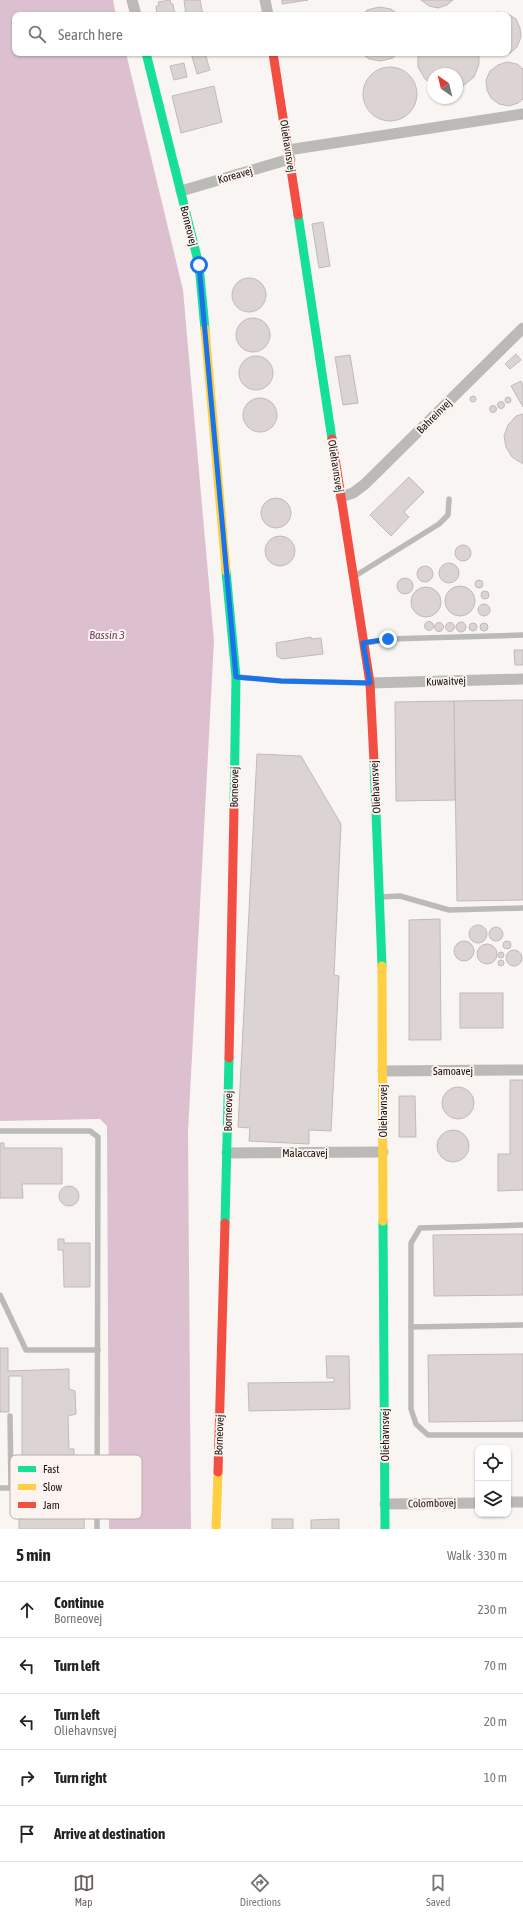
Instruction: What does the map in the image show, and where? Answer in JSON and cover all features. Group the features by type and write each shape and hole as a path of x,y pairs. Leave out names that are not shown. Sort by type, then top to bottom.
{"street":[{"path":"132,0 135,12"},
{"path":"265,0 267,12"},
{"name":"Borneovej","path":"147,56 199,265 236,677 227,1153 216,1529"},
{"name":"Oliehavnsvej","path":"273,56 370,683 380,897 383,1071 385,1529"},
{"name":"Koreavej","path":"181,191 289,154 523,114"},
{"name":"Bahreinvej","path":"341,497 353,493 365,484 523,328"},
{"name":"Kuwaitvej","path":"370,683 523,679"},
{"name":"Samoavej","path":"383,1071 523,1070"},
{"name":"Malaccavej","path":"227,1153 383,1152"},
{"name":"Colombovej","path":"385,1504 475,1502"},
{"path":"511,1502 523,1502"}],"lane":[{"path":"354,578 439,524 448,515 449,499"},
{"path":"363,643 388,639 523,635"},
{"path":"236,677 281,681 370,683"},
{"path":"380,897 400,896 450,910 523,908"},
{"path":"0,1131 90,1131 98,1137 97,1455"},
{"path":"523,1225 420,1228 411,1243 411,1409 416,1424 428,1435 523,1434"},
{"path":"0,1295 26,1350 98,1350"},
{"path":"411,1327 523,1325"},
{"path":"10,1416 11,1455"}],"water":[{"name":"Bassin 3","path":"0,0 113,0 115,12 12,12 12,56 127,56 183,290 214,641 188,1132 191,1529 109,1529 109,1519 142,1519 142,1455 109,1455 107,1126 100,1119 0,1121"}],"building":[{"path":"170,0 171,4 173,4 174,12 157,12 156,6 159,6 158,2"},
{"path":"184,0 200,0 202,12 186,12"},
{"path":"282,0 308,0 282,4"},
{"path":"421,0 453,0 447,5 438,8 429,6"},
{"path":"379,7 391,9 395,12 365,12 367,10"},
{"path":"511,16 516,19 520,28 521,37 517,47 511,52"},
{"path":"192,56 206,56 210,70 197,74"},
{"path":"365,56 395,56 393,58 381,61 369,59"},
{"path":"418,56 479,56 479,64 474,77 463,86 463,68 427,68 427,80 418,67"},
{"path":"507,62 517,64 523,69 523,99 518,103 509,106 499,104 491,98 487,90 486,80 490,71 498,65"},
{"path":"184,63 187,77 174,80 170,66"},
{"path":"390,67 400,69 409,75 415,84 417,94 415,104 409,113 400,119 390,121 380,119 371,113 365,104 363,94 365,84 371,75 380,69"},
{"path":"214,86 222,122 181,133 172,96"},
{"path":"323,222 330,266 319,268 312,224"},
{"path":"246,278 252,278 256,279 263,285 266,295 265,302 259,309 252,312 246,312 242,311 235,305 232,298 232,292 233,288 239,281"},
{"path":"250,318 256,318 260,319 267,325 270,335 269,342 263,349 256,352 250,352 246,351 239,345 236,338 236,332 237,328 243,321"},
{"path":"516,354 521,360 510,369 505,364"},
{"path":"350,355 358,403 343,405 335,357"},
{"path":"253,356 259,356 263,357 270,363 273,373 272,380 266,387 259,390 253,390 249,389 242,383 239,376 239,370 240,366 246,359"},
{"path":"521,381 523,385 523,407 511,386"},
{"path":"473,396 476,399 473,402 470,399"},
{"path":"508,397 511,400 508,403 505,400"},
{"path":"257,398 263,398 267,399 274,405 277,415 276,422 270,429 263,432 257,432 253,431 246,425 243,418 243,412 244,408 250,401"},
{"path":"501,401 504,402 504,408 501,409 498,408 497,405 498,402"},
{"path":"493,405 496,406 496,412 493,413 490,412 489,409 490,406"},
{"path":"523,414 523,464 512,457 506,447 504,436 508,425 516,416"},
{"path":"409,477 424,492 404,512 409,517 391,536 370,515"},
{"path":"276,498 282,499 290,507 290,519 282,527 276,528 270,527 262,519 261,513 262,507 270,499"},
{"path":"280,536 286,537 294,545 294,557 286,565 280,566 274,565 266,557 265,551 266,545 274,537"},
{"path":"460,545 466,545 471,550 469,559 466,561 460,561 455,556 455,550"},
{"path":"449,563 456,566 459,573 456,580 449,583 442,580 439,573 442,566"},
{"path":"422,566 428,566 433,571 431,580 428,582 422,582 417,577 417,571"},
{"path":"402,578 408,578 413,583 411,592 408,594 402,594 397,589 397,583"},
{"path":"477,580 481,580 483,584 481,588 477,588 475,586 475,582"},
{"path":"460,586 466,587 474,595 474,607 466,615 460,616 454,615 446,607 445,601 446,595 454,587"},
{"path":"426,587 432,588 440,596 440,608 432,616 426,617 420,616 412,608 411,602 412,596 420,588"},
{"path":"483,591 487,591 489,595 487,599 483,599 481,597 481,593"},
{"path":"482,604 486,604 490,610 486,616 482,616 478,612 478,608"},
{"path":"427,622 431,622 433,626 431,630 427,630 425,628 425,624"},
{"path":"461,622 466,627 461,632 456,627"},
{"path":"437,623 441,623 443,627 441,631 437,631 435,629 435,625"},
{"path":"448,623 452,623 454,627 452,631 448,631 446,629 446,625"},
{"path":"471,623 475,623 477,627 475,631 471,631 469,629 469,625"},
{"path":"482,623 486,623 488,627 486,631 482,631 480,629 480,625"},
{"path":"311,637 311,639 321,638 323,654 282,659 277,656 276,643"},
{"path":"514,650 523,650 523,665 515,665"},
{"path":"523,700 523,900 457,901 454,701"},
{"path":"454,701 455,800 396,801 395,702"},
{"path":"257,754 301,756 341,824 334,975 339,976 331,1131 309,1130 309,1144 249,1141 250,1128 238,1127"},
{"path":"440,919 441,1040 409,1040 409,920"},
{"path":"478,925 484,928 487,934 484,940 478,943 472,940 469,934 472,928"},
{"path":"496,927 501,929 503,934 501,939 496,941 491,939 489,934 491,929"},
{"path":"460,941 468,941 474,947 474,955 468,961 460,961 454,955 454,947"},
{"path":"507,941 510,942 510,948 507,949 504,948 503,945 504,942"},
{"path":"483,944 491,944 497,950 497,958 491,964 483,964 477,958 477,950"},
{"path":"514,950 521,955 522,958 517,965 514,966 507,961 506,958 511,951"},
{"path":"501,952 504,955 501,958 498,955"},
{"path":"501,960 504,963 501,966 498,963"},
{"path":"460,993 503,993 503,1028 460,1028"},
{"path":"510,1080 523,1080 523,1190 498,1191 498,1154 510,1154"},
{"path":"455,1087 461,1087 471,1094 474,1103 473,1109 467,1116 461,1119 455,1119 445,1112 442,1106 442,1100 449,1090"},
{"path":"399,1096 415,1096 416,1137 399,1137"},
{"path":"450,1130 456,1130 466,1137 469,1146 468,1152 462,1159 456,1162 450,1162 440,1155 437,1149 437,1143 444,1133"},
{"path":"0,1143 4,1143 4,1148 62,1148 62,1184 22,1184 23,1198 0,1198"},
{"path":"69,1186 76,1189 79,1196 76,1203 69,1206 62,1203 59,1196 62,1189"},
{"path":"523,1234 523,1295 434,1296 433,1235"},
{"path":"58,1239 64,1239 64,1243 90,1243 90,1287 64,1287 63,1250 58,1250"},
{"path":"0,1348 8,1348 8,1371 69,1369 69,1389 75,1391 76,1414 68,1416 69,1449 74,1449 74,1455 22,1455 22,1376 9,1376 9,1412 0,1412"},
{"path":"523,1354 523,1421 429,1422 428,1355"},
{"path":"326,1356 349,1356 350,1409 249,1411 248,1383 334,1382 334,1378 327,1378"},
{"path":"19,1519 84,1519 84,1529 19,1529"},
{"path":"272,1519 293,1519 293,1529 272,1529"},
{"path":"339,1519 339,1529 311,1529 311,1520"}],"traffic: fast":[{"path":"147,56 199,265 205,329"},
{"path":"298,215 332,439"},
{"path":"226,571 236,677 234,808"},
{"path":"374,762 382,966"},
{"path":"225,1223 229,1058"},
{"path":"383,1221 385,1529"}],"traffic: slow":[{"path":"205,329 226,571"},
{"path":"382,966 383,1221"},
{"path":"216,1529 218,1472"}],"traffic: jam":[{"path":"273,56 298,215"},
{"path":"332,439 370,683 374,762"},
{"path":"229,1058 234,808"},
{"path":"218,1472 225,1223"}],"route":[{"path":"199,265 236,677 281,681 370,683 363,643 388,639"}]}
